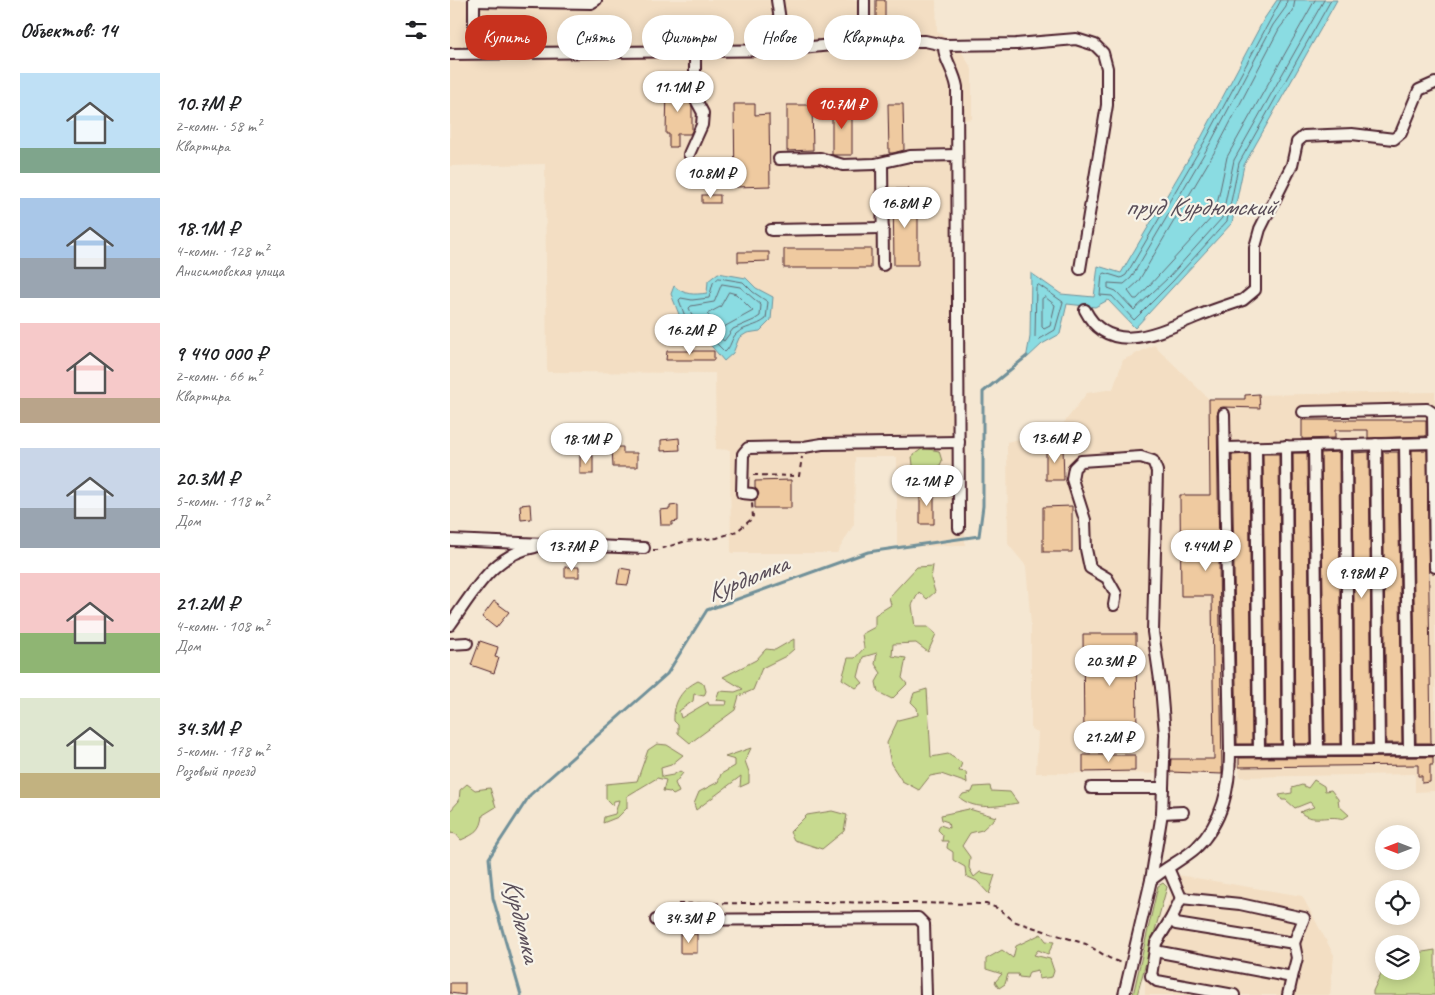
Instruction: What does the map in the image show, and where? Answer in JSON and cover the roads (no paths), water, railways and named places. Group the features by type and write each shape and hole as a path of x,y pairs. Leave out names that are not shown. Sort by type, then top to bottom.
{"street":[{"path":"474,15 474,1 591,3 596,0"},
{"path":"776,0 779,15"},
{"path":"864,0 864,15"},
{"path":"921,41 944,45 1016,44 1076,39 1095,44 1103,53 1107,68 1107,105 1080,270"},
{"path":"944,45 943,55 950,62 957,87 958,528"},
{"path":"547,52 642,51"},
{"path":"450,54 465,53"},
{"path":"689,154 702,125 703,113 695,98 695,60"},
{"path":"1085,310 1092,323 1100,329 1116,336 1135,339 1153,335 1243,300 1255,290 1256,247 1260,228 1292,165 1297,142 1304,136 1352,134 1394,139 1401,133 1419,90 1435,83"},
{"path":"779,159 820,158 843,164 882,163 910,156 957,155"},
{"path":"882,163 883,265"},
{"path":"771,230 883,228"},
{"path":"1303,412 1427,410 1433,412 1435,567"},
{"path":"1151,880 1195,849 1216,822 1223,806 1228,786 1230,751 1224,414"},
{"path":"752,494 742,493 743,454 745,450 804,447 822,444 959,442"},
{"path":"1225,448 1434,443"},
{"path":"1376,444 1379,750"},
{"path":"1405,444 1409,750"},
{"path":"1346,445 1348,750"},
{"path":"1286,446 1288,750"},
{"path":"1314,446 1318,750"},
{"path":"1256,447 1259,751"},
{"path":"1114,605 1116,594 1107,578 1090,568 1086,548 1085,520 1072,479 1074,468 1081,461 1141,457 1153,461 1157,471 1153,632 1161,687 1165,734 1164,773 1162,812 1151,880 1124,995"},
{"path":"450,540 644,548"},
{"path":"450,625 490,570 502,559 531,548 554,544"},
{"path":"450,644 468,643"},
{"path":"1230,751 1435,750"},
{"path":"1091,788 1163,788"},
{"path":"1162,812 1183,812"},
{"path":"1168,868 1181,898 1172,917 1163,928 1155,951 1151,976 1157,981 1234,995"},
{"path":"1181,898 1240,904 1304,918 1294,943 1297,958 1288,995"},
{"path":"1172,917 1176,924 1294,943"},
{"path":"656,920 918,918 924,924 926,995"},
{"path":"1155,951 1292,976"}],"water":[{"name":"пруд Курдюмский","path":"1277,0 1337,0 1244,165 1232,223 1135,328 1108,300 1095,307 1067,304 1060,334 1042,344 1026,359 1030,337 1031,273 1061,294 1094,297 1098,266 1121,273 1202,136 1264,19"},
{"path":"718,273 746,278 756,288 773,297 771,320 760,331 747,333 739,338 733,353 724,361 702,335 682,322 671,294 674,286 689,294 707,293 708,281"}],"waterway":[{"name":"Курдюмка","path":"521,995 493,898 489,858 530,795 667,674 707,610 868,552 979,536 983,506 983,392 1027,356"}]}
